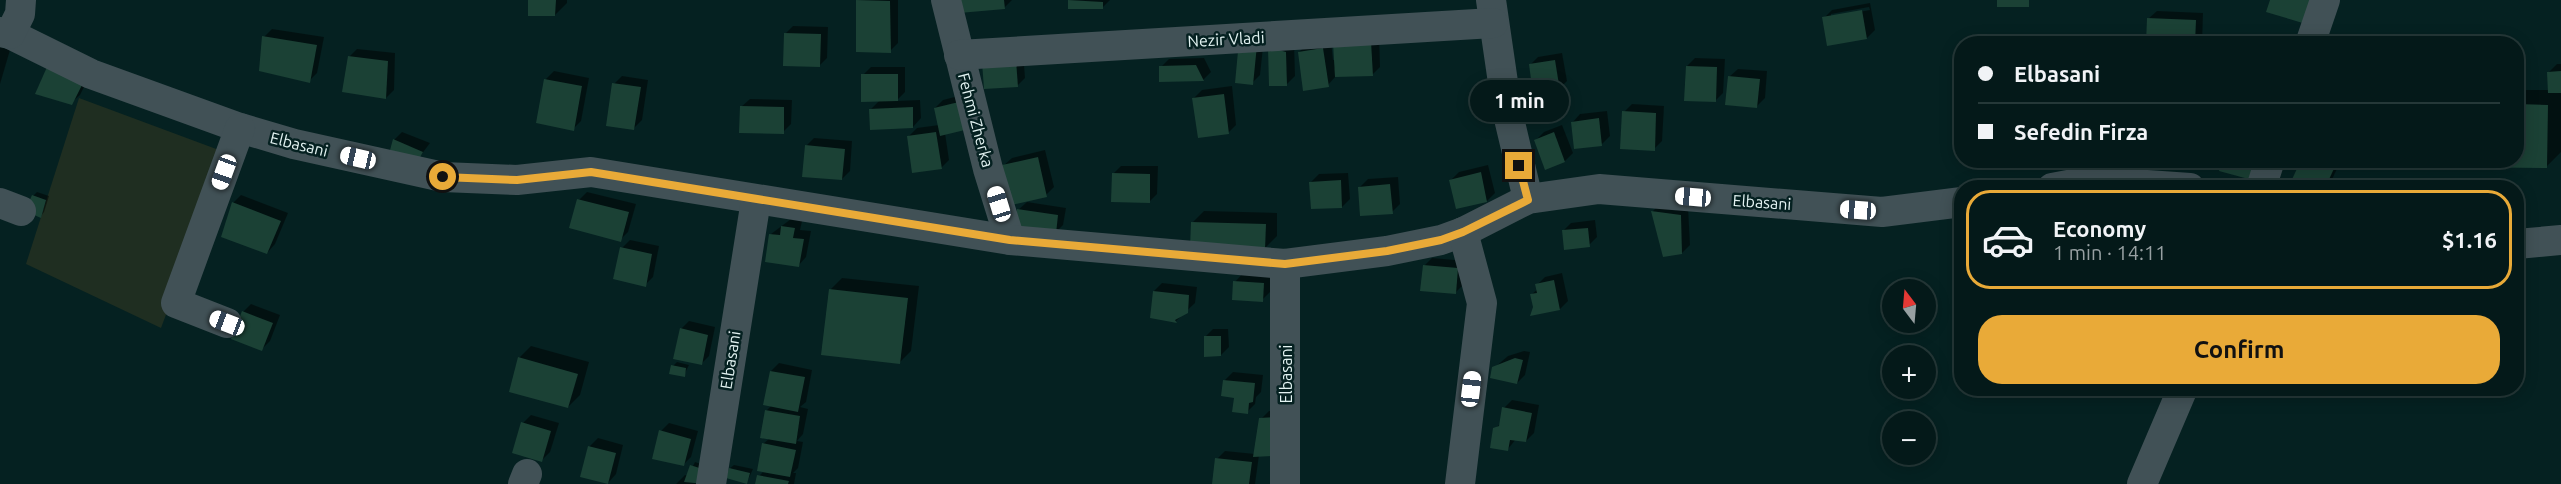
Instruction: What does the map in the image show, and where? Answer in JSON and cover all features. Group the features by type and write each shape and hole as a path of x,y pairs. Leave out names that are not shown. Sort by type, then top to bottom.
{"street":[{"path":"5,33 20,14 21,0"},
{"name":"Fehmi Zherka","path":"946,0 988,169 1010,240"},
{"path":"2313,36 2325,0"},
{"path":"1492,12 1507,110 1528,200"},
{"name":"Nezir Vladi","path":"959,55 1492,12"},
{"name":"Elbasani","path":"5,33 91,74 240,128 294,144 443,177 517,180 591,172 1010,240 1285,264 1387,251 1441,240 1463,232 1528,200 1599,189 1882,212 1954,203"},
{"path":"227,323 176,303 240,128"},
{"name":"Elbasani","path":"711,484 756,200"},
{"path":"1460,484 1482,303 1463,232"},
{"path":"2524,243 2561,240"},
{"name":"Elbasani","path":"1285,264 1286,484"},
{"path":"2142,484 2180,396"}],"green space":[{"path":"79,98 227,153 161,328 26,264"}],"building":[{"path":"528,0 556,0 555,16 528,16"},
{"path":"856,0 890,1 891,53 856,52"},
{"path":"958,0 1004,0 1005,9 959,13"},
{"path":"1068,0 1103,2 1103,9 1068,9"},
{"path":"1997,0 2029,0 2029,7 1997,7"},
{"path":"2270,0 2313,0 2306,24 2266,12"},
{"path":"1862,10 1867,39 1827,46 1822,17"},
{"path":"2147,18 2196,20 2195,36 2146,36"},
{"path":"784,33 821,34 820,67 783,66"},
{"path":"262,36 317,45 310,83 259,71"},
{"path":"1371,41 1373,76 1335,77 1333,43"},
{"path":"1257,45 1253,85 1235,83 1238,51"},
{"path":"1268,47 1286,52 1287,86 1269,86"},
{"path":"1323,48 1329,87 1303,91 1298,52"},
{"path":"348,56 388,61 386,99 342,92"},
{"path":"1016,60 1018,87 984,89 982,62"},
{"path":"1555,60 1560,91 1533,95 1529,64"},
{"path":"1196,65 1204,81 1159,82 1159,66"},
{"path":"1686,66 1717,67 1716,102 1684,101"},
{"path":"47,67 84,81 72,105 35,94"},
{"path":"2561,71 2561,93 2548,93 2547,72"},
{"path":"861,74 898,74 898,101 861,102"},
{"path":"1728,76 1760,79 1757,108 1725,105"},
{"path":"544,79 582,86 574,131 536,123"},
{"path":"612,83 641,87 634,130 606,126"},
{"path":"1224,94 1229,134 1198,138 1192,98"},
{"path":"963,101 969,129 940,136 934,108"},
{"path":"2524,104 2548,105 2547,168 2524,168"},
{"path":"740,106 784,107 784,134 739,133"},
{"path":"913,107 913,128 870,130 869,109"},
{"path":"1622,111 1656,113 1655,151 1620,149"},
{"path":"1599,118 1602,146 1574,149 1571,122"},
{"path":"936,132 942,169 912,173 907,136"},
{"path":"1554,132 1565,162 1545,170 1534,140"},
{"path":"393,139 423,152 418,161 389,154"},
{"path":"805,145 845,149 842,180 802,177"},
{"path":"1038,157 1047,197 1011,205 1002,165"},
{"path":"2220,168 2260,168 2256,180 2219,171"},
{"path":"2297,168 2334,168 2329,180 2292,180"},
{"path":"1481,172 1487,202 1456,209 1449,180"},
{"path":"1112,173 1150,174 1150,203 1111,202"},
{"path":"1341,180 1342,208 1311,209 1309,182"},
{"path":"1390,184 1393,214 1360,216 1358,187"},
{"path":"32,195 46,200 41,218 25,211"},
{"path":"577,199 629,212 621,242 569,228"},
{"path":"232,202 281,221 267,254 221,237"},
{"path":"1017,209 1058,215 1056,234 1014,228"},
{"path":"1651,211 1681,215 1682,254 1663,257"},
{"path":"1191,222 1266,224 1265,250 1190,248"},
{"path":"781,226 795,228 793,238 804,239 799,267 765,262 769,234 780,235"},
{"path":"1588,228 1590,247 1564,250 1562,230"},
{"path":"620,247 652,254 646,287 613,279"},
{"path":"1423,265 1458,268 1456,294 1420,291"},
{"path":"1554,280 1560,310 1530,316 1533,307 1530,294 1537,293 1535,284"},
{"path":"1233,281 1264,283 1263,302 1232,300"},
{"path":"829,289 908,298 900,364 821,355"},
{"path":"1153,291 1189,295 1188,313 1175,320 1177,323 1150,318"},
{"path":"242,311 273,323 262,351 231,339"},
{"path":"680,328 708,335 702,365 673,359"},
{"path":"1204,336 1221,336 1221,356 1204,357"},
{"path":"518,357 578,374 568,408 509,392"},
{"path":"1515,358 1523,360 1517,384 1490,378 1492,367"},
{"path":"671,365 686,368 685,377 669,374"},
{"path":"770,371 805,377 798,412 763,405"},
{"path":"1223,380 1255,383 1253,402 1249,403 1248,414 1232,412 1234,398 1221,396"},
{"path":"1502,407 1532,413 1526,442 1510,440 1508,451 1490,448 1493,428 1499,426"},
{"path":"765,410 800,416 796,444 760,438"},
{"path":"1278,417 1273,456 1253,457 1259,418"},
{"path":"521,422 551,431 542,462 512,453"},
{"path":"659,430 691,439 684,466 652,459"},
{"path":"762,443 796,450 790,477 757,471"},
{"path":"588,446 616,453 608,484 580,477"},
{"path":"1215,458 1252,462 1249,484 1212,484"},
{"path":"690,465 709,471 705,484 684,482"},
{"path":"729,468 750,473 747,484 726,478"},
{"path":"757,475 789,481 788,484 755,484"}],"route":[{"path":"443,177 517,180 591,172 1010,240 1285,264 1387,251 1441,240 1463,232 1528,200 1519,166"}]}
